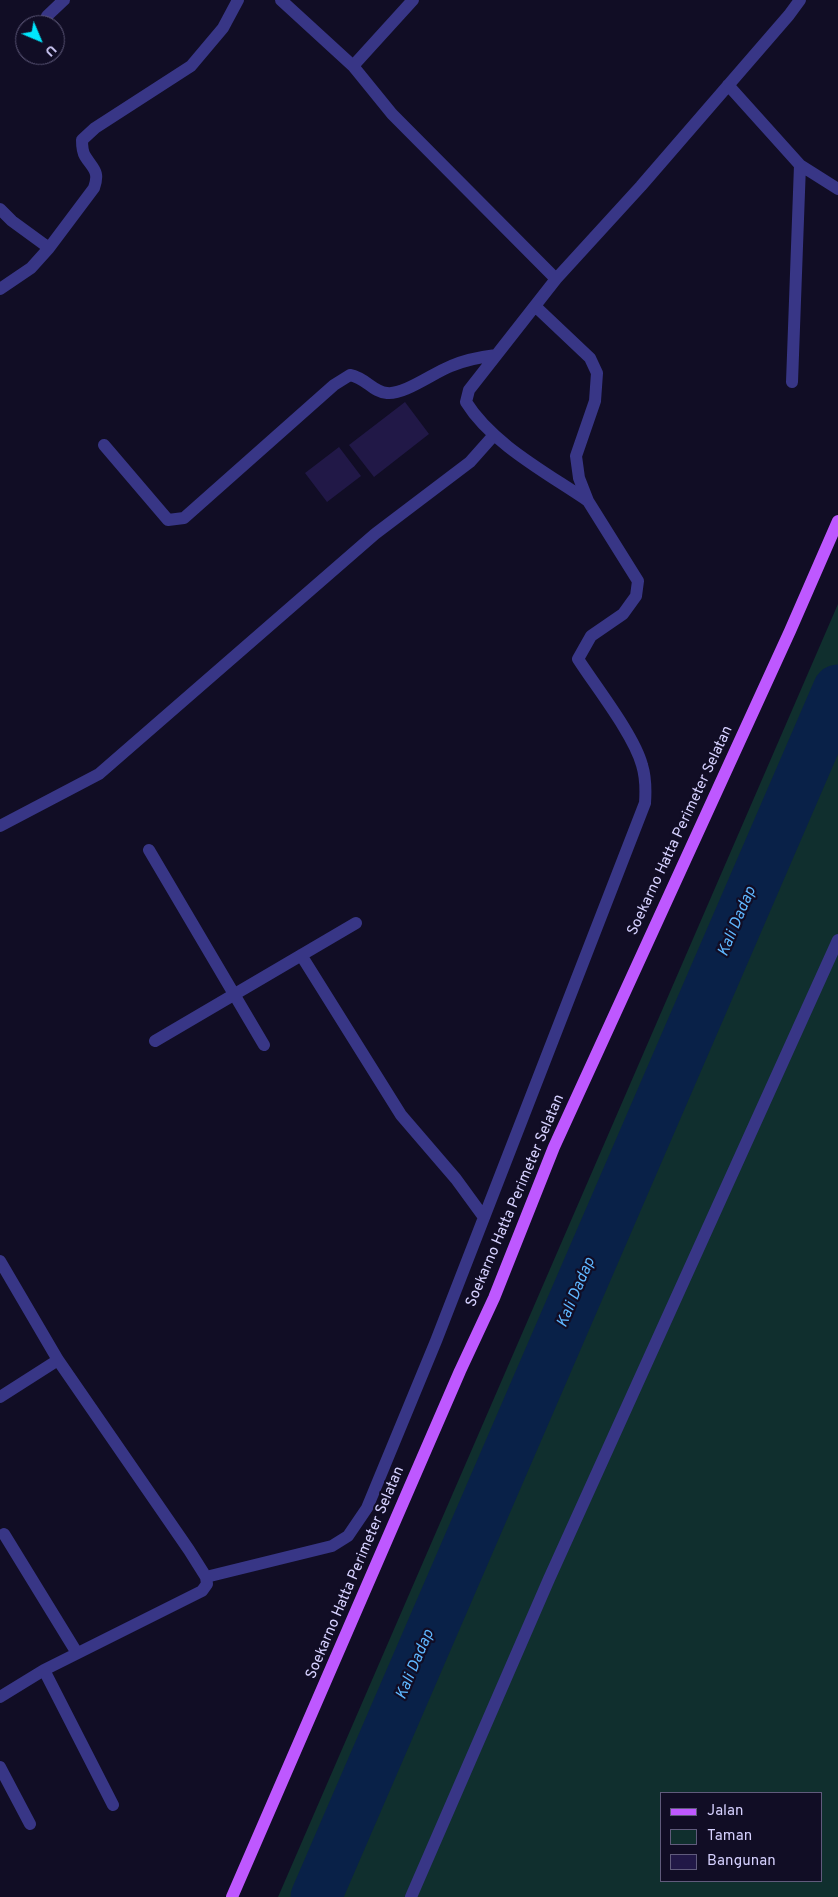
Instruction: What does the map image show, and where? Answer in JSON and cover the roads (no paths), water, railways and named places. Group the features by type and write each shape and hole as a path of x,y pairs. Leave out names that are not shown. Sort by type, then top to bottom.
{"main road":[{"name":"Soekarno Hatta Perimeter Selatan","path":"232,1897 460,1371 494,1298 554,1147 790,632 838,521"}],"street":[{"path":"48,15 64,0"},
{"path":"0,289 31,268 49,248 94,188 97,170 84,154 82,140 95,128 191,66 223,28 238,0"},
{"path":"281,0 353,66 392,114 556,279"},
{"path":"353,66 414,0"},
{"path":"588,501 494,435 476,417 466,402 469,390 556,279 641,186 800,0"},
{"path":"728,85 800,165 838,189"},
{"path":"792,382 800,165"},
{"path":"0,210 49,248"},
{"path":"206,1577 332,1546 348,1536 367,1508 436,1341 645,803 646,782 642,763 633,744 578,659 591,636 623,614 636,596 638,581 588,501 579,478 576,456 595,401 597,373 590,358 534,306"},
{"path":"104,445 168,520 184,518 334,385 350,375 361,377 377,391 388,394 405,391 423,379 458,363 496,355"},
{"path":"0,826 99,774 374,534 470,462 494,435"},
{"path":"149,850 264,1045"},
{"path":"155,1041 356,923"},
{"path":"411,1897 548,1578 838,940"},
{"path":"301,956 401,1115 456,1179 483,1216"},
{"path":"0,1261 58,1360 206,1577 206,1584 202,1591 44,1670 0,1697"},
{"path":"0,1397 58,1360"},
{"path":"4,1534 77,1653"},
{"path":"44,1670 113,1804"},
{"path":"0,1768 30,1824"}],"waterway":[{"name":"Kali Dadap","path":"316,1897 838,690"}]}
